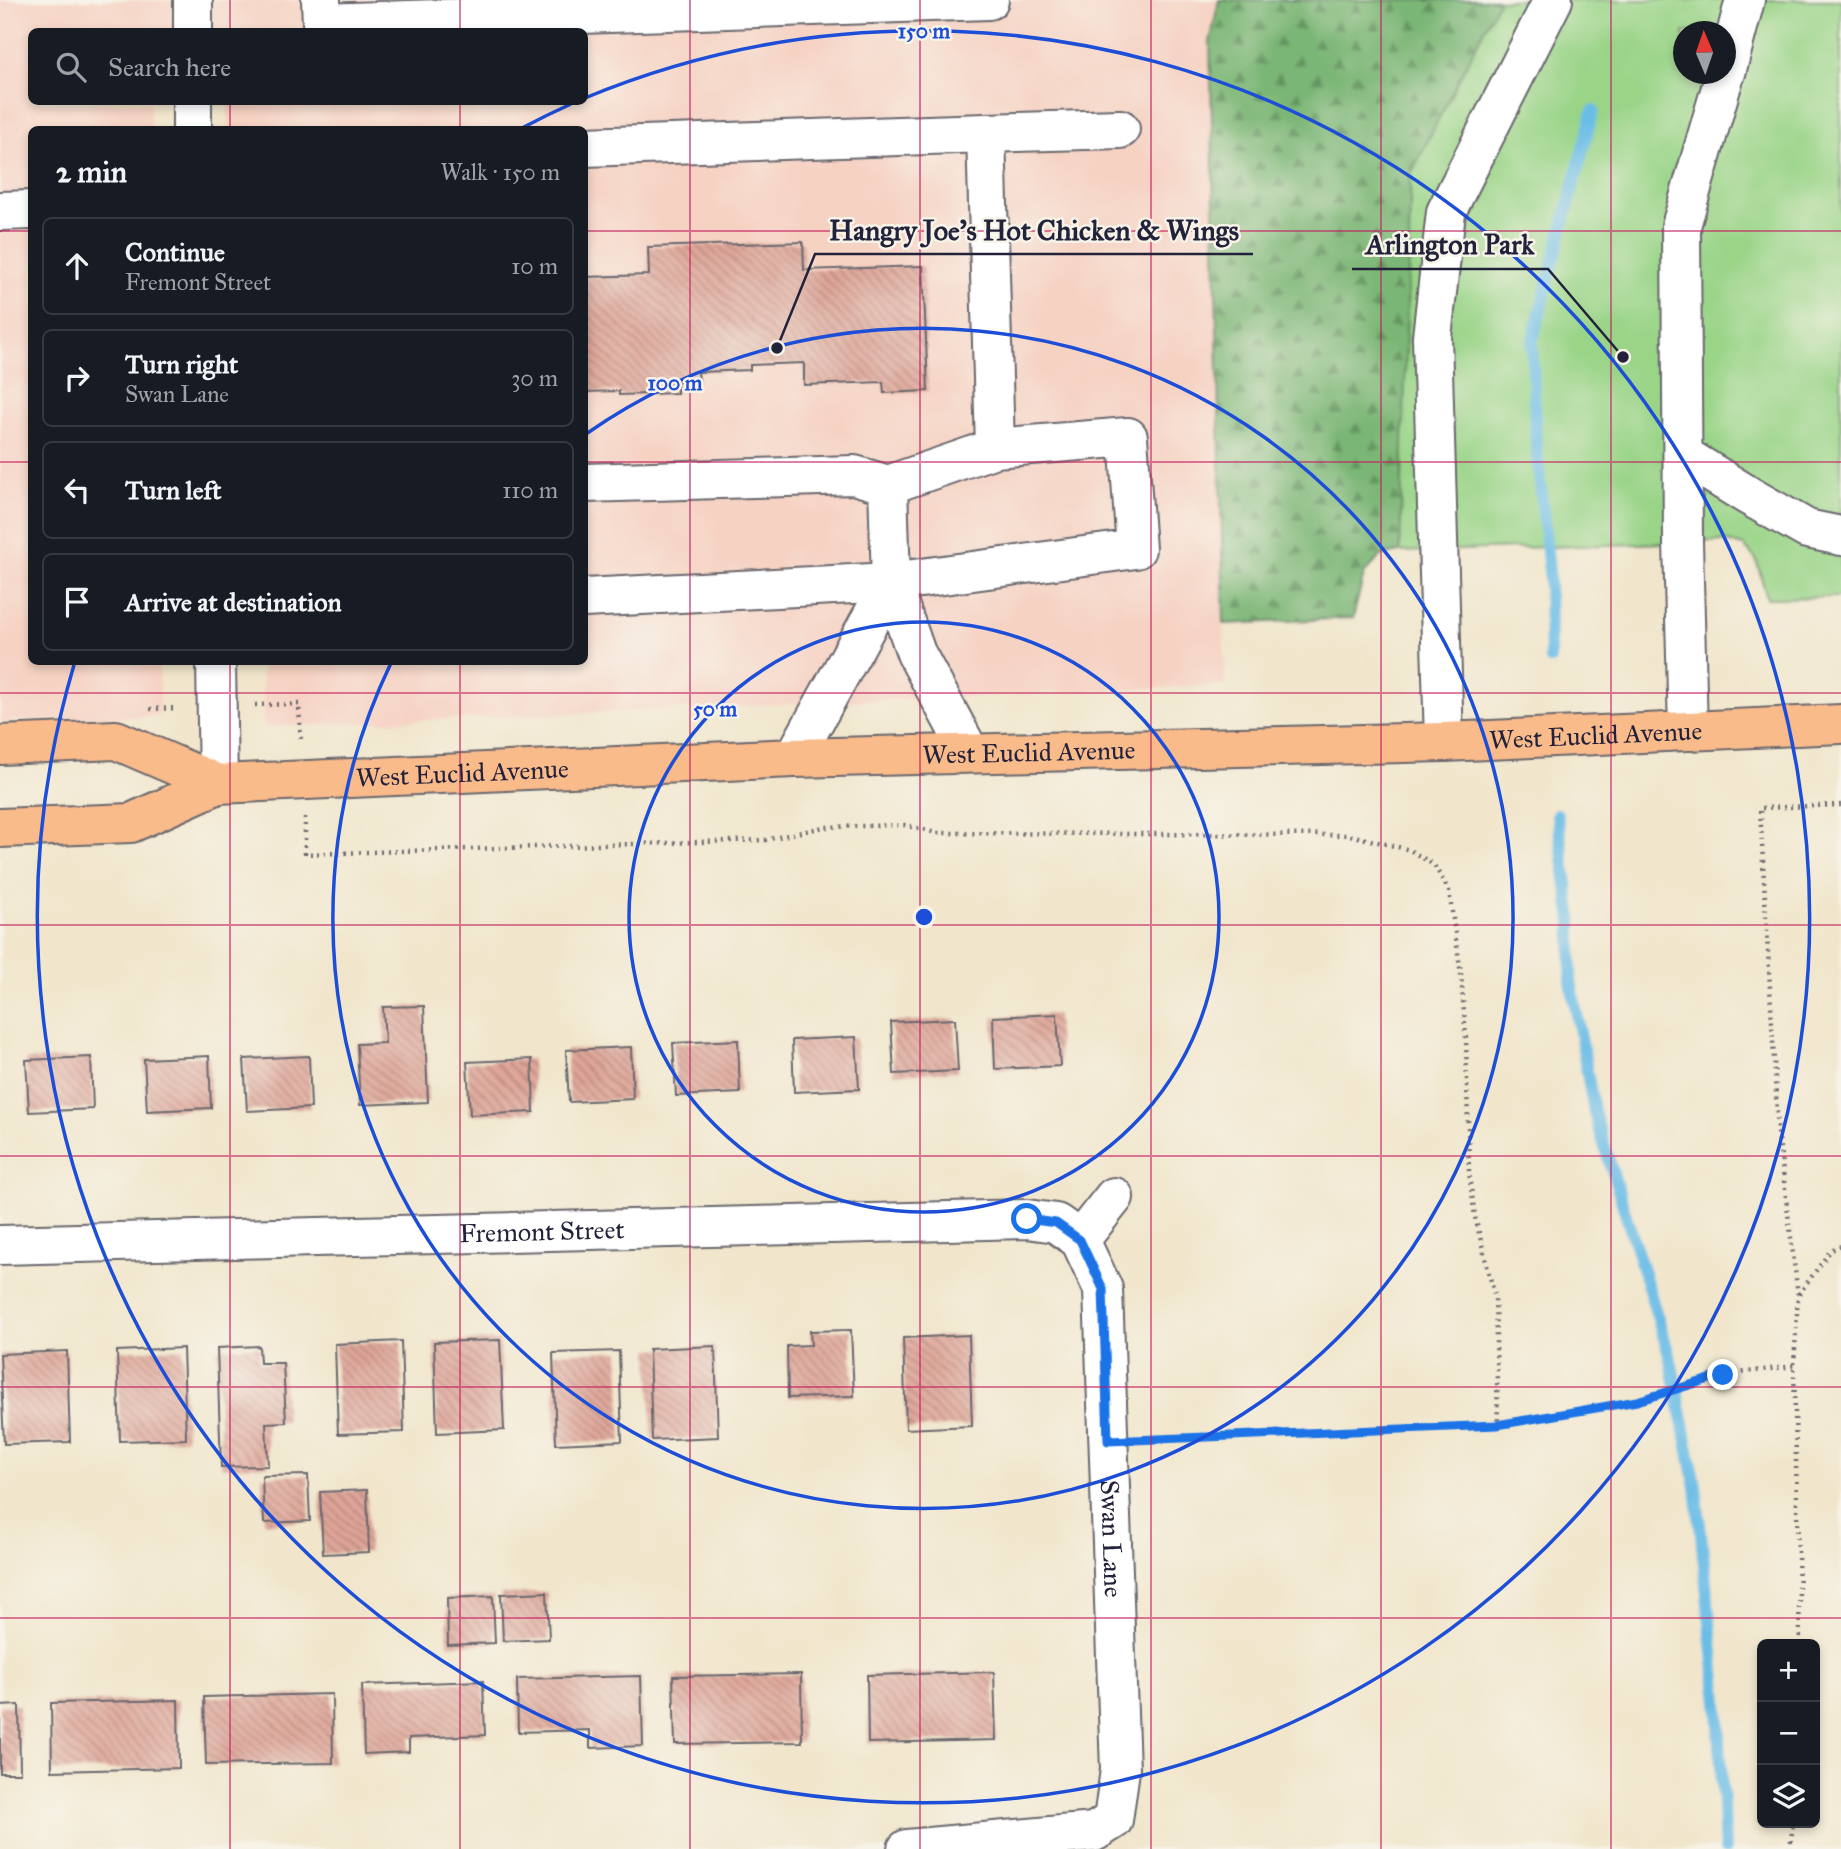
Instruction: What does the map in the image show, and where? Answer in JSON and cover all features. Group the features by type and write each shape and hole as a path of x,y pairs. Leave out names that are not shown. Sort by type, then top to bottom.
{"main road":[{"name":"West Euclid Avenue","path":"0,828 131,823 218,783 794,758 1444,742 1841,724"},
{"name":"West Euclid Avenue","path":"0,745 116,740 218,783"}],"street":[{"path":"193,0 193,28"},
{"path":"321,0 322,23 989,0"},
{"path":"1444,742 1432,337 1446,212 1552,0"},
{"path":"1736,33 1745,0"},
{"path":"1688,731 1683,542 1681,226 1722,84"},
{"path":"192,105 192,126"},
{"path":"588,147 1120,129"},
{"path":"986,133 995,448"},
{"path":"0,211 28,210"},
{"path":"588,482 854,475 888,485 995,448 1128,437 1136,549 891,582 588,598"},
{"path":"1684,456 1807,528 1841,536"},
{"path":"888,485 891,582 916,653 970,753"},
{"path":"794,758 891,582"},
{"path":"215,665 218,783"},
{"path":"1080,1240 1114,1197"},
{"name":"Fremont Street","path":"0,1245 1027,1219 1056,1223 1080,1240"},
{"name":"Swan Lane","path":"907,1849 1094,1832 1113,1820 1121,1770 1103,1289 1080,1240"}],"path":[{"path":"1800,1639 1794,1366 1798,1295 1778,1132 1760,808 1841,805"},
{"path":"306,838 306,854 765,840 824,827 904,825 936,833 1339,835 1410,849 1433,865 1449,891 1461,974 1466,1039 1469,1172 1475,1217 1494,1297 1497,1425"},
{"path":"1798,1295 1831,1250 1841,1245"},
{"path":"1108,1441 1497,1425 1637,1401 1723,1375 1794,1366"},
{"path":"1790,1849 1792,1828"}],"shaded area":[{"path":"0,0 1219,0 1210,42 1225,685 264,727 261,665 588,665 588,126 229,126 227,105 588,105 588,28 28,28 28,105 150,105 151,126 28,126 28,665 159,665 160,716 0,722"}],"green space":[{"path":"1219,0 1499,0 1411,174 1400,552 1381,556 1364,574 1353,618 1224,624 1210,42"},
{"path":"1499,0 1841,0 1841,597 1767,598 1756,559 1744,546 1723,541 1400,552 1411,174"}],"building":[{"path":"803,242 804,270 923,266 928,391 884,393 883,382 804,385 804,363 750,365 750,370 698,372 699,382 677,382 677,393 619,395 619,391 588,392 588,277 649,275 648,247"},
{"path":"424,1006 428,1102 360,1105 357,1044 385,1043 383,1007"},
{"path":"1057,1014 1060,1066 995,1069 993,1017"},
{"path":"955,1019 958,1071 894,1074 891,1022"},
{"path":"856,1037 859,1089 794,1092 792,1040"},
{"path":"738,1040 740,1093 676,1096 673,1043"},
{"path":"631,1047 633,1099 569,1102 566,1050"},
{"path":"209,1056 211,1108 147,1111 144,1059"},
{"path":"309,1056 311,1108 247,1111 244,1059"},
{"path":"91,1057 93,1109 29,1112 26,1060"},
{"path":"532,1059 534,1112 470,1115 467,1062"},
{"path":"851,1330 854,1396 788,1398 787,1346 811,1345 810,1331"},
{"path":"969,1335 972,1426 906,1429 903,1338"},
{"path":"500,1340 504,1430 437,1433 434,1342"},
{"path":"401,1341 404,1432 338,1434 335,1344"},
{"path":"259,1346 260,1363 283,1363 286,1422 266,1423 268,1466 221,1467 217,1348"},
{"path":"715,1346 718,1437 652,1440 649,1349"},
{"path":"183,1348 186,1439 120,1441 117,1351"},
{"path":"67,1351 70,1442 4,1444 0,1354"},
{"path":"619,1351 622,1441 556,1444 553,1353"},
{"path":"308,1475 310,1521 264,1523 262,1476"},
{"path":"367,1490 369,1552 323,1554 320,1492"},
{"path":"547,1592 549,1639 503,1641 501,1594"},
{"path":"493,1596 495,1643 448,1645 447,1598"},
{"path":"994,1672 996,1740 868,1743 867,1675"},
{"path":"801,1674 802,1742 675,1744 673,1676"},
{"path":"641,1676 643,1746 590,1748 590,1730 518,1732 517,1679"},
{"path":"483,1681 485,1735 409,1738 409,1752 364,1754 362,1685"},
{"path":"332,1694 333,1763 206,1765 204,1697"},
{"path":"178,1700 179,1768 52,1771 51,1703"},
{"path":"19,1705 20,1773 0,1773 0,1706"}],"waterway":[{"path":"1550,659 1549,571 1536,444 1532,343 1593,111"},
{"path":"1557,814 1572,921 1571,981 1594,1112 1671,1361 1696,1486 1718,1701 1725,1849"}],"place":[{"name":"Hangry Joe's Hot Chicken & Wings","path":"777,348"},
{"name":"Arlington Park","path":"1623,357"}],"route":[{"path":"1027,1219 1056,1223 1080,1240 1103,1289 1108,1441 1497,1425 1637,1401 1723,1375"}]}
